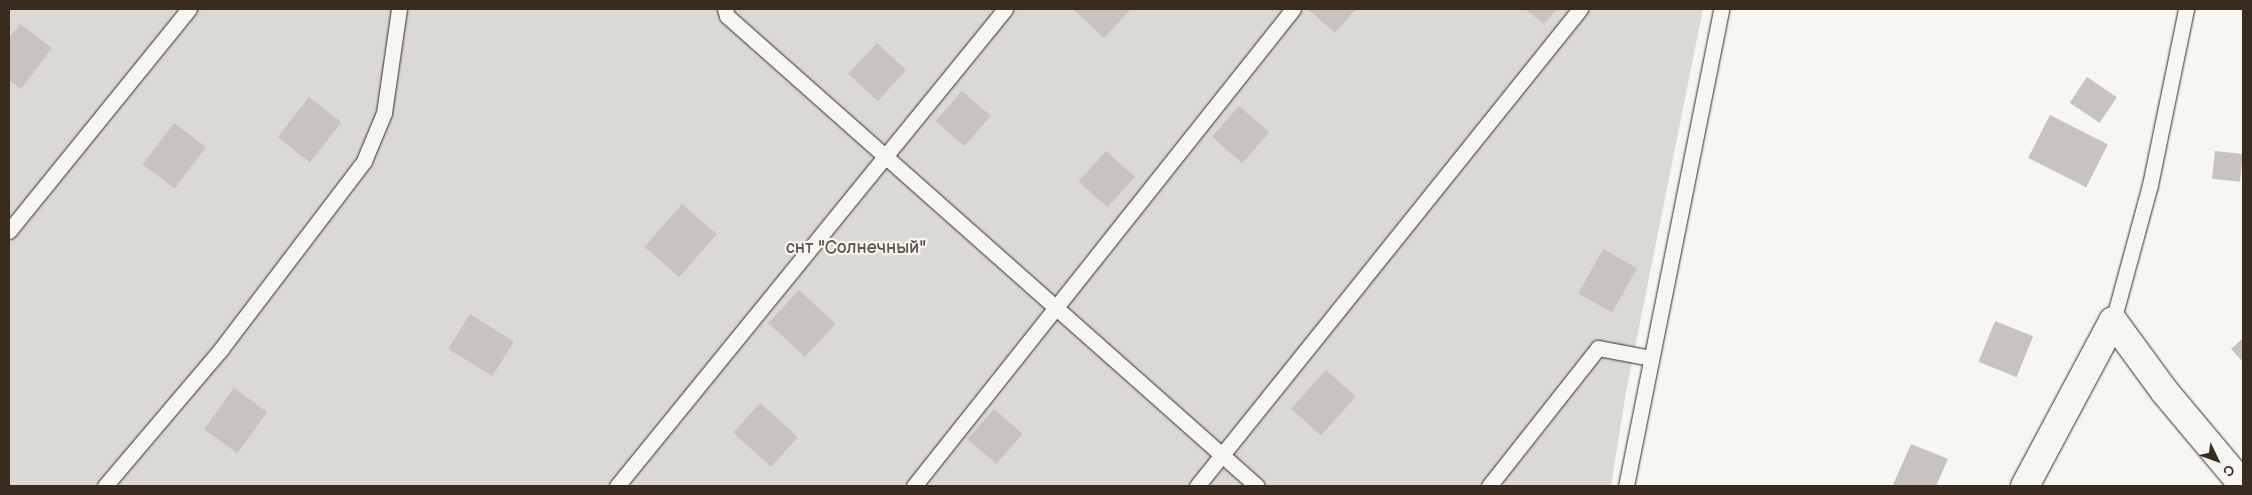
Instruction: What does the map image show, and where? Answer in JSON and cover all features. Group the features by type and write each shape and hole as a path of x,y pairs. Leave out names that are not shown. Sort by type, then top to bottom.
{"street":[{"path":"2025,486 2113,321 2165,392 2243,485"}],"lane":[{"path":"9,231 189,9"},
{"path":"105,486 221,349 364,161 384,114 399,9"},
{"path":"725,9 727,16 885,158 1059,308 1221,457 1257,486"},
{"path":"617,486 1005,9"},
{"path":"914,486 1059,308 1293,9"},
{"path":"1197,486 1580,9"},
{"path":"1626,486 1721,9"},
{"path":"2113,321 2150,185 2186,9"},
{"path":"1489,486 1598,348 1651,358"}],"green space":[{"name":"снт \"Солнечный\"","path":"9,9 1703,9 1626,392 1611,486 9,486"}],"building":[{"path":"1073,9 1131,9 1104,38"},
{"path":"1308,9 1356,9 1335,33"},
{"path":"1525,9 1557,9 1544,24"},
{"path":"20,24 52,48 21,89 9,80 9,38"},
{"path":"877,43 906,70 878,101 848,74"},
{"path":"2087,77 2117,97 2100,123 2070,103"},
{"path":"962,91 991,116 964,146 936,121"},
{"path":"309,97 341,122 310,162 278,137"},
{"path":"1239,106 1269,132 1242,163 1212,137"},
{"path":"2050,115 2108,145 2086,187 2028,158"},
{"path":"174,123 206,147 175,189 143,165"},
{"path":"1106,151 1135,177 1108,208 1079,181"},
{"path":"2215,151 2243,154 2240,182 2212,179"},
{"path":"682,204 717,234 679,277 645,247"},
{"path":"1603,249 1637,268 1612,313 1578,294"},
{"path":"799,290 836,324 805,357 768,323"},
{"path":"470,314 514,342 492,376 448,349"},
{"path":"1995,321 2033,336 2017,377 1979,362"},
{"path":"2243,338 2243,362 2231,349"},
{"path":"1326,370 1356,397 1321,435 1291,409"},
{"path":"234,388 267,412 237,453 204,429"},
{"path":"760,403 798,437 771,467 733,433"},
{"path":"994,409 1023,434 996,464 968,439"},
{"path":"1911,444 1948,459 1936,486 1893,485"}]}
